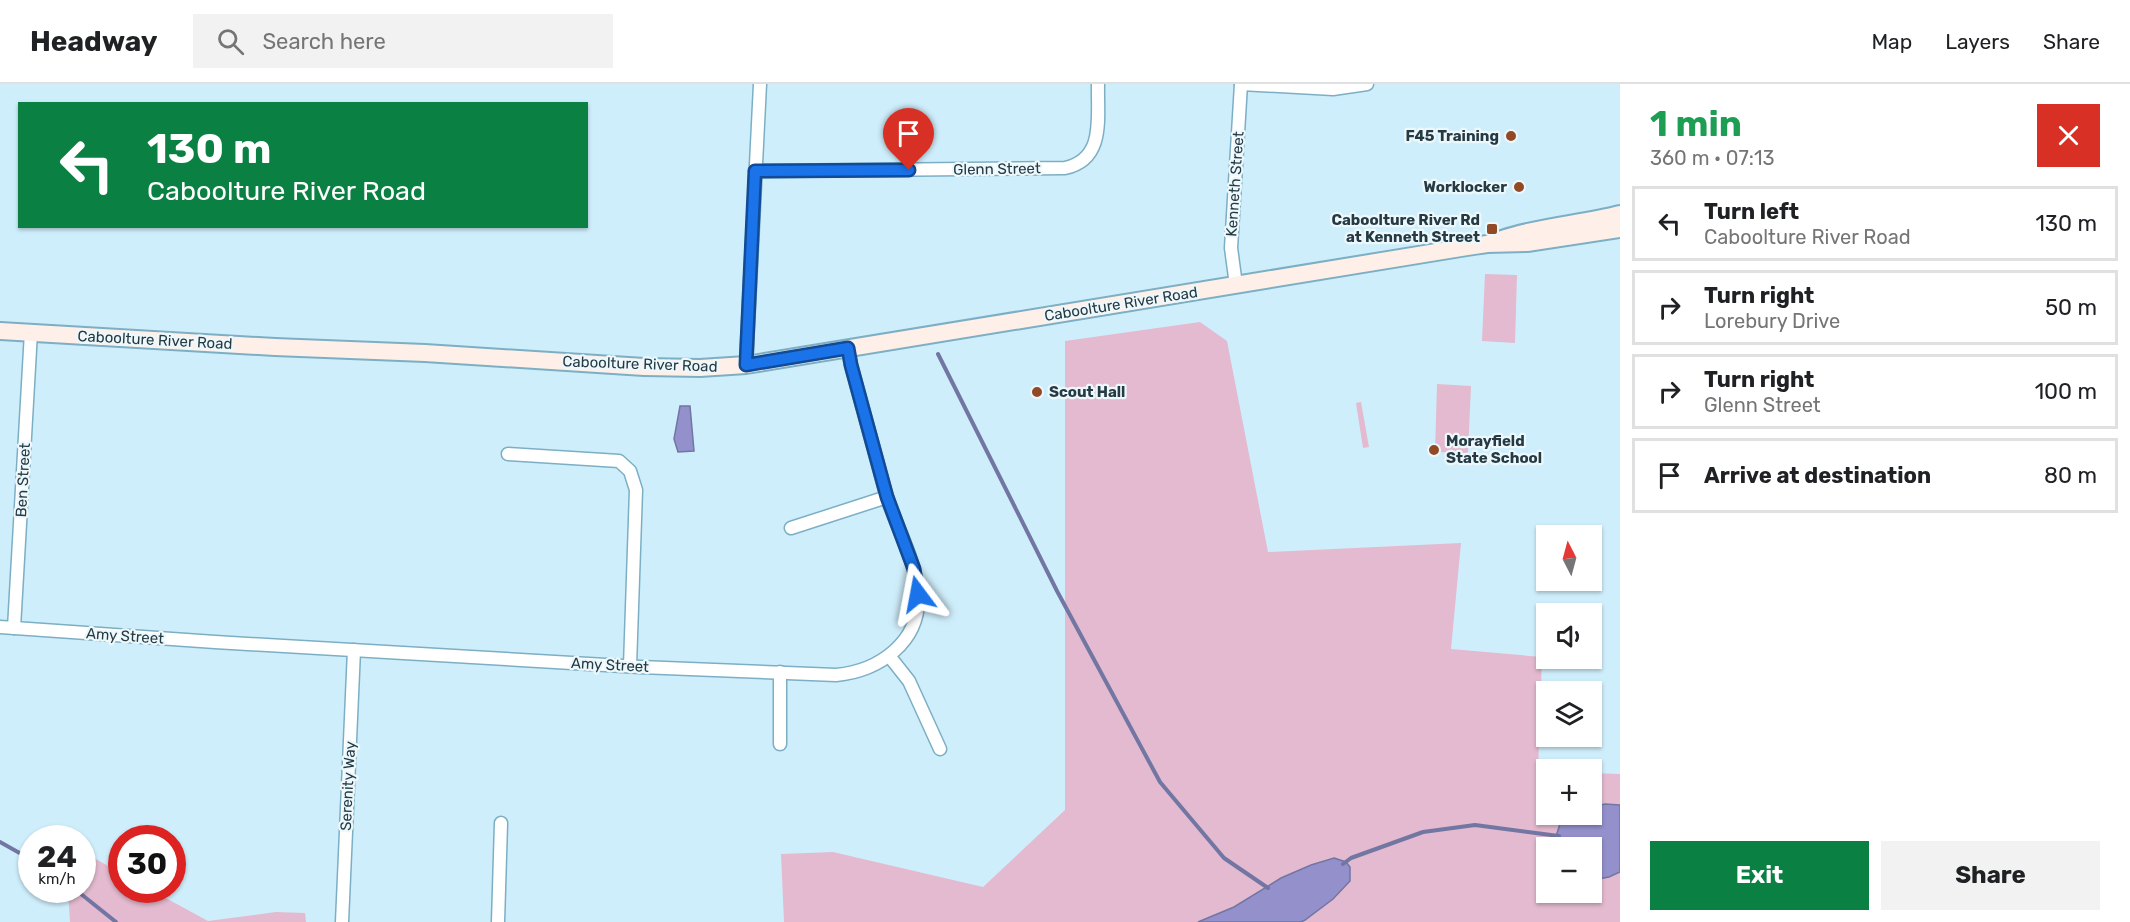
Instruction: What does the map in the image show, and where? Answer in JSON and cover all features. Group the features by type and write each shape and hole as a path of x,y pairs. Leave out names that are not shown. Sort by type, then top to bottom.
{"main road":[{"name":"Caboolture River Road","path":"1487,244 1525,231 1593,221 1620,214"},
{"name":"Caboolture River Road","path":"0,331 644,367 699,368 746,365 1487,244 1527,243 1620,229"}],"street":[{"path":"746,365 760,84"},
{"name":"Glenn Street","path":"755,171 1065,168 1077,165 1085,160 1096,140 1098,84"},
{"path":"1241,84 1333,89 1367,84"},
{"name":"Kenneth Street","path":"1236,285 1231,248 1241,84"},
{"name":"Ben Street","path":"14,627 31,332"},
{"name":"Amy Street","path":"0,627 630,666 836,675 865,670 890,657 900,647 917,614 918,594 914,569 887,497 848,348"},
{"path":"508,454 619,461 630,471 636,489 630,666"},
{"path":"791,528 887,497"},
{"name":"Serenity Way","path":"342,922 354,650"},
{"path":"890,657 909,681 940,748"},
{"path":"780,672 780,744"},
{"path":"498,922 501,823"}],"shaded area":[{"path":"1485,274 1517,275 1515,343 1482,341"},
{"path":"1200,322 1227,341 1268,552 1461,543 1451,649 1536,656 1536,669 1542,669 1541,681 1536,681 1536,747 1539,747 1538,759 1536,759 1536,825 1602,825 1602,773 1620,774 1620,922 784,922 781,854 833,852 983,887 1065,810 1065,341"},
{"path":"1437,384 1471,386 1468,453 1435,452"},
{"path":"1361,402 1369,447 1363,448 1356,403"},
{"path":"680,406 690,406 694,451 678,452 674,439"},
{"path":"1602,805 1620,805 1620,872 1602,878 1602,837 1556,836 1560,825 1602,825"},
{"path":"1334,858 1346,862 1350,867 1350,881 1333,899 1301,922 1198,922 1234,907 1281,878"},
{"path":"96,859 108,866 108,903 175,903 208,921 276,912 305,913 306,922 70,922 69,903 96,903"}],"waterway":[{"path":"938,354 1057,591 1160,782 1224,858 1268,888"},
{"path":"1343,864 1351,858 1423,832 1475,825 1559,836"},
{"path":"0,842 18,852"},
{"path":"92,903 116,922"}],"place":[{"name":"F45 Training","path":"1511,136"},
{"name":"Worklocker","path":"1519,187"},
{"name":"Caboolture River Rd at Kenneth Street","path":"1492,229"},
{"name":"Scout Hall","path":"1037,392"},
{"name":"Morayfield State School","path":"1434,450"}],"route":[{"path":"909,170 755,171 746,365 848,348 887,497 914,569 918,594"}]}
